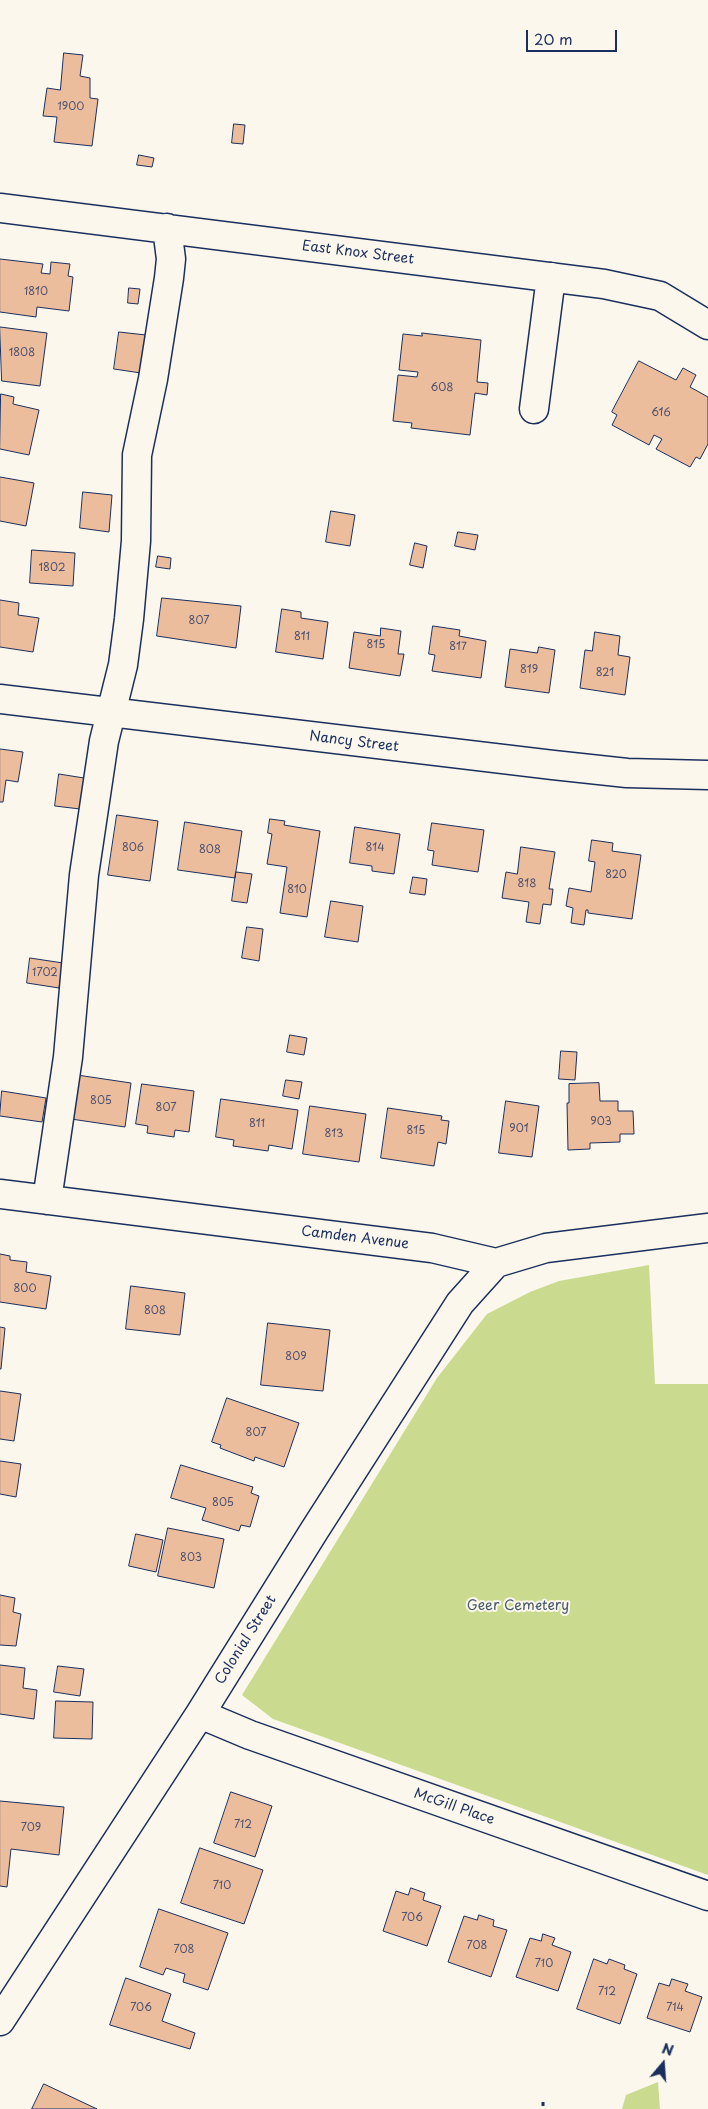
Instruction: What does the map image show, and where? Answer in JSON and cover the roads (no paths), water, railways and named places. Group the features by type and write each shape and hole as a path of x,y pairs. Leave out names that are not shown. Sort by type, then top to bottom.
{"street":[{"name":"East Knox Street","path":"0,208 604,284 660,296 708,325"},
{"path":"47,1200 68,1057 84,875 104,741 113,712 129,619 136,542 137,455 153,379 171,260 167,228"},
{"path":"534,409 551,277"},
{"name":"Nancy Street","path":"0,699 534,763 628,773 708,775"},
{"name":"Camden Avenue","path":"0,1194 432,1248 496,1263 546,1248 708,1228"},
{"name":"Colonial Street","path":"0,2021 200,1714 460,1303 496,1263"},
{"name":"McGill Place","path":"200,1714 250,1735 708,1896"}],"park label":[{"name":"Geer Cemetery","path":"518,1606"}]}
